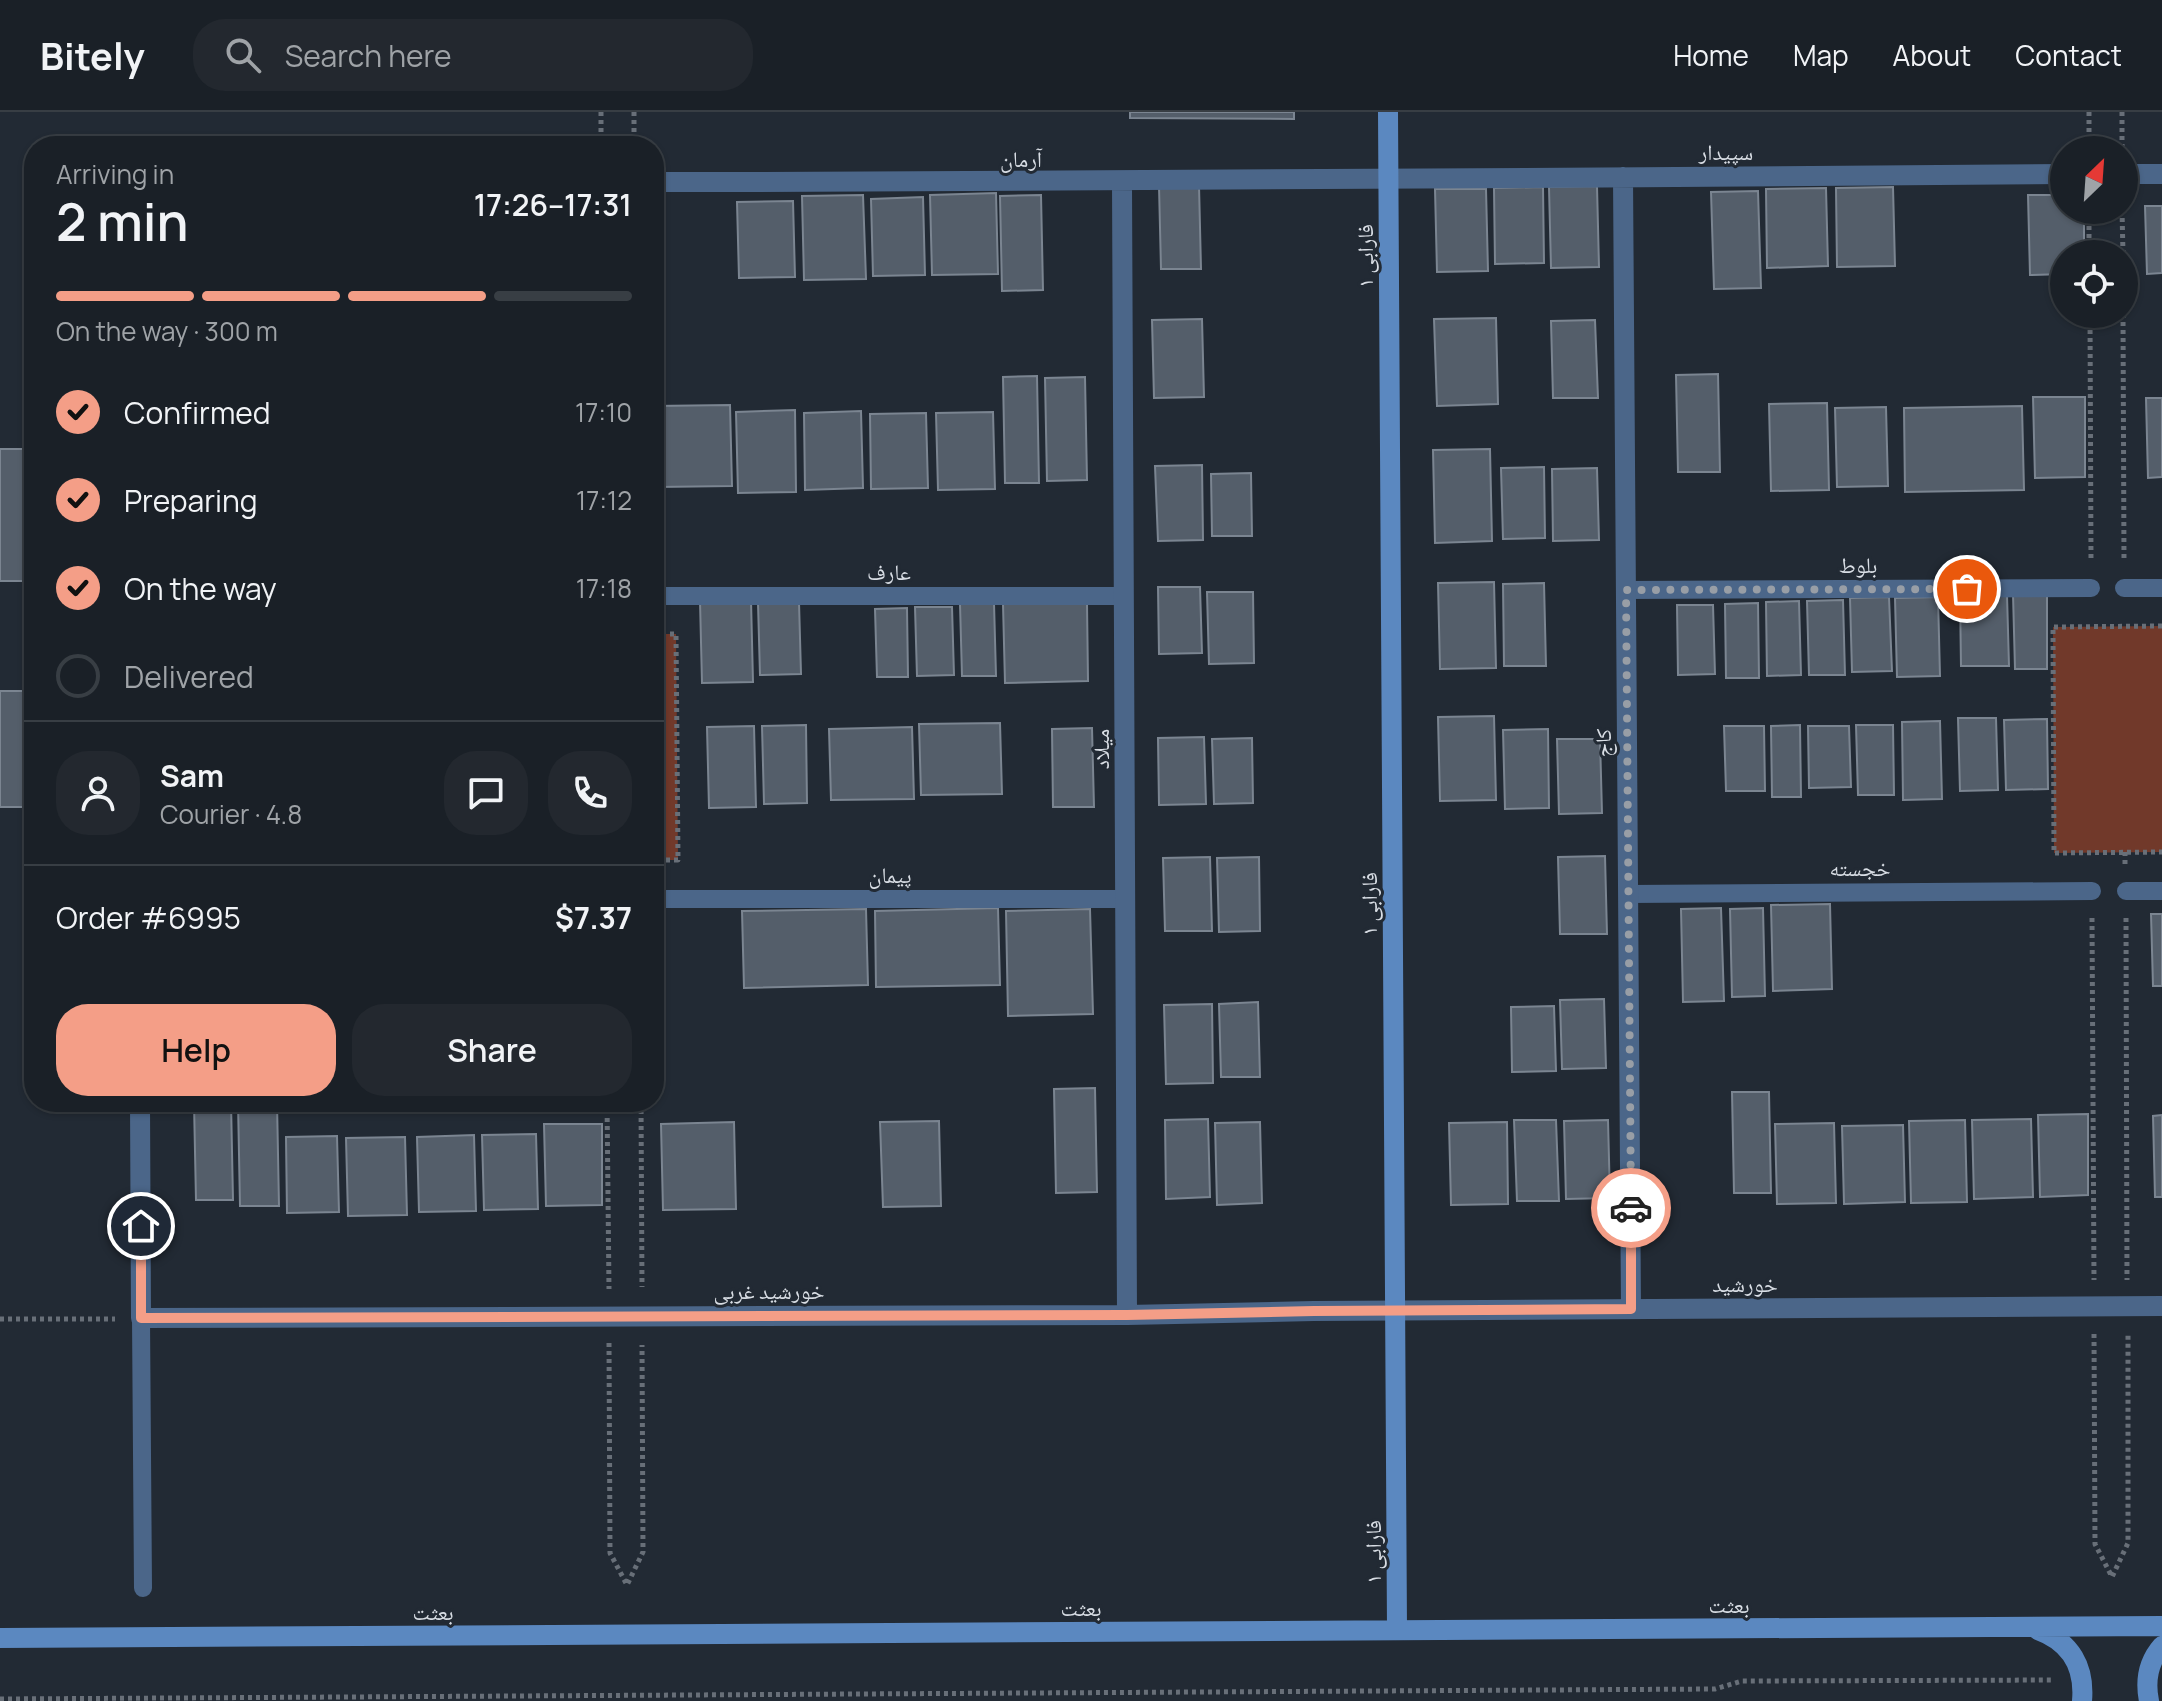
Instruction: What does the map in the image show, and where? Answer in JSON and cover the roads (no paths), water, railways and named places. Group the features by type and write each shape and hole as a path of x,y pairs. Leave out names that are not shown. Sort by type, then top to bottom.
{"main road":[{"name":"فارابی ۱","path":"1388,112 1397,1630"},
{"name":"بعثت","path":"0,1638 2162,1626"},
{"path":"2022,1628 2057,1638 2070,1650 2079,1666 2082,1692"},
{"path":"2149,1701 2146,1687 2149,1668 2162,1646"}],"street":[{"name":"سپیدار","path":"1389,178 2050,174"},
{"path":"2138,174 2162,174"},
{"name":"کاج","path":"1623,177 1631,1309"},
{"name":"آرمان","path":"664,182 1122,183 1389,178"},
{"name":"میلاد","path":"1122,183 1127,1315"},
{"path":"140,1112 141,1318"},
{"name":"خورشید","path":"1396,1311 2162,1306"},
{"name":"خورشید غربی","path":"141,1318 1127,1315 1396,1311"}],"lane":[{"name":"بلوط","path":"1626,590 2091,588"},
{"path":"2124,588 2162,588"},
{"name":"عارف","path":"664,596 1124,596"},
{"name":"خجسته","path":"1628,894 2092,891"},
{"path":"2126,891 2162,891"},
{"name":"پیمان","path":"664,899 1126,899"},
{"path":"141,1318 143,1588"}]}
